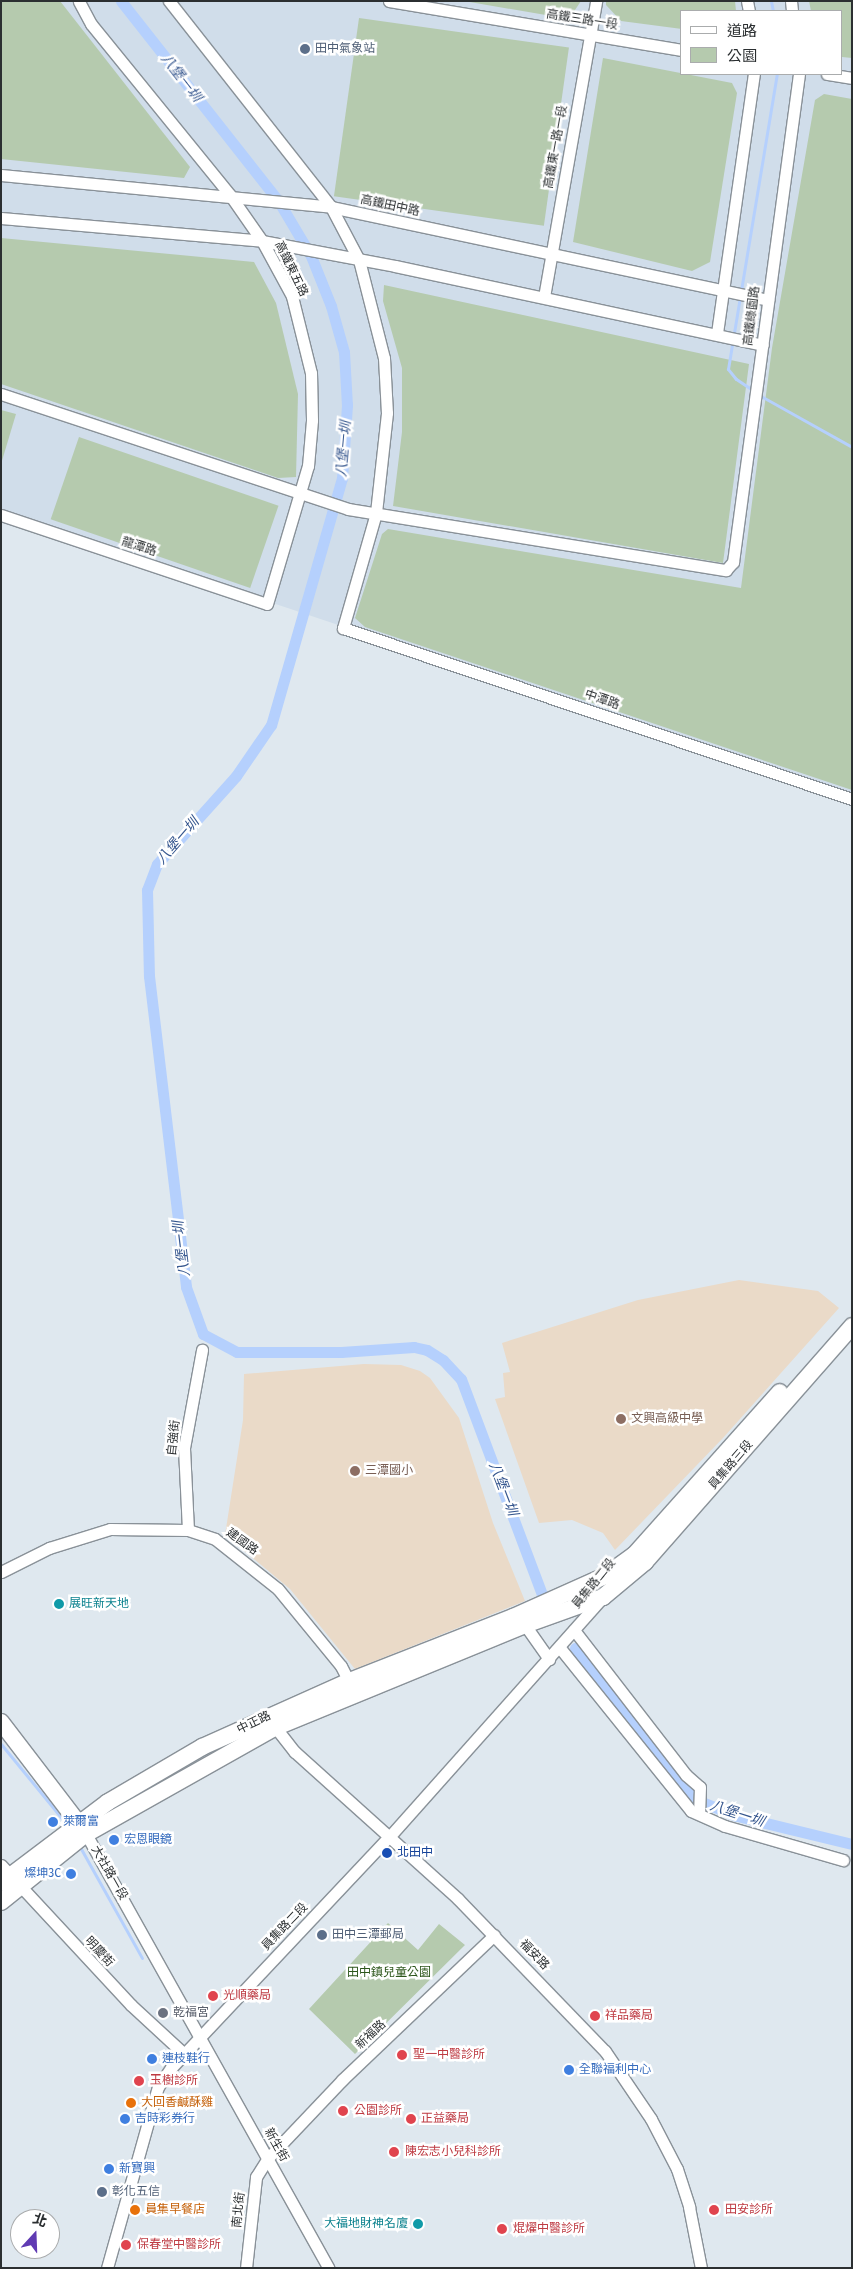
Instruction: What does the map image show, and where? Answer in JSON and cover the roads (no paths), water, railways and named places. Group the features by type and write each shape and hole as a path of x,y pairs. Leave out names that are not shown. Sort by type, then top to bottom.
{"street":[{"name":"高鐵東五路","path":"79,1 92,24 230,195 262,241 292,296 311,373 312,420 308,466 267,604"},
{"path":"1,394 348,509 376,512 387,413 384,358 359,260 331,207 169,1"},
{"name":"高鐵三路一段","path":"389,1 680,50"},
{"name":"高鐵東一路一段","path":"544,297 596,1"},
{"path":"716,333 754,75"},
{"name":"高鐵綠園路","path":"376,512 726,570 733,562 799,75"},
{"path":"833,75 852,78"},
{"name":"高鐵田中路","path":"1,174 230,195 331,207 768,300"},
{"path":"1,218 262,241 544,297 716,333 763,345"},
{"name":"中潭路","path":"376,512 343,628 852,799"},
{"name":"龍潭路","path":"1,515 267,604"},
{"name":"員集路三段","path":"634,1554 852,1312"},
{"name":"員集路三段","path":"603,1597 645,1562 852,1326"},
{"name":"自強街","path":"188,1530 184,1448 202,1350"},
{"name":"建國路","path":"1,1572 49,1548 110,1529 188,1530 215,1539 278,1589 340,1666 351,1688"},
{"path":"562,1604 606,1576 634,1554"},
{"name":"員集路二段","path":"108,2268 158,2087 183,2053 390,1836 560,1648 603,1597 634,1554"},
{"path":"562,1604 603,1597"},
{"name":"中正路","path":"1,1902 8,1877 83,1828 271,1722 532,1610 562,1604"},
{"name":"中正路","path":"351,1688 525,1625 562,1604"},
{"path":"525,1625 549,1659"},
{"path":"574,1630 686,1775 700,1787 699,1813"},
{"path":"560,1648 642,1753 691,1811 725,1826 843,1860"},
{"name":"大社路一段","path":"1,1722 83,1828 199,2036"},
{"name":"福安路","path":"271,1722 295,1752 390,1836 494,1935 605,2051 651,2119 677,2169 689,2207 701,2268"},
{"name":"明慶街","path":"8,1877 131,2006 183,2053"},
{"name":"新福路","path":"268,2158 342,2080 494,1935"},
{"name":"新生街","path":"199,2036 329,2268"},
{"name":"南北街","path":"246,2268 256,2177 268,2158"}],"waterway":[{"name":"八堡一圳","path":"121,1 279,202 311,256 331,306 344,352 347,405 342,478 271,725 236,776 157,864 147,890 149,976 186,1287 203,1334 237,1352 341,1352 414,1347 427,1350 443,1360 461,1379 542,1594"},
{"path":"771,1 773,10"},
{"path":"754,391 736,379 728,369 777,75"},
{"path":"759,395 852,447"},
{"name":"八堡一圳","path":"575,1648 692,1798 737,1816 852,1844"},
{"path":"1,1744 68,1826"},
{"path":"80,1847 142,1958"}],"place":[{"name":"田中氣象站","path":"305,49"},
{"name":"文興高級中學","path":"621,1419"},
{"name":"三潭國小","path":"355,1471"},
{"name":"展旺新天地","path":"59,1604"},
{"name":"萊爾富","path":"53,1822"},
{"name":"宏恩眼鏡","path":"114,1840"},
{"name":"北田中","path":"387,1853"},
{"name":"燦坤3C","path":"71,1874"},
{"name":"田中三潭郵局","path":"322,1935"},
{"name":"光順藥局","path":"213,1996"},
{"name":"乾福宮","path":"163,2013"},
{"name":"祥品藥局","path":"595,2016"},
{"name":"聖一中醫診所","path":"402,2055"},
{"name":"連枝鞋行","path":"152,2059"},
{"name":"全聯福利中心","path":"569,2070"},
{"name":"玉樹診所","path":"139,2081"},
{"name":"大回香鹹酥雞","path":"131,2103"},
{"name":"公園診所","path":"343,2111"},
{"name":"吉時彩券行","path":"125,2119"},
{"name":"正益藥局","path":"411,2119"},
{"name":"陳宏志小兒科診所","path":"394,2152"},
{"name":"新寶興","path":"109,2169"},
{"name":"彰化五信","path":"102,2192"},
{"name":"員集早餐店","path":"135,2210"},
{"name":"田安診所","path":"714,2210"},
{"name":"大福地財神名廈","path":"418,2224"},
{"name":"焜燿中醫診所","path":"502,2229"},
{"name":"保春堂中醫診所","path":"126,2245"}],"park label":[{"name":"田中鎮兒童公園","path":"389,1973"}]}
